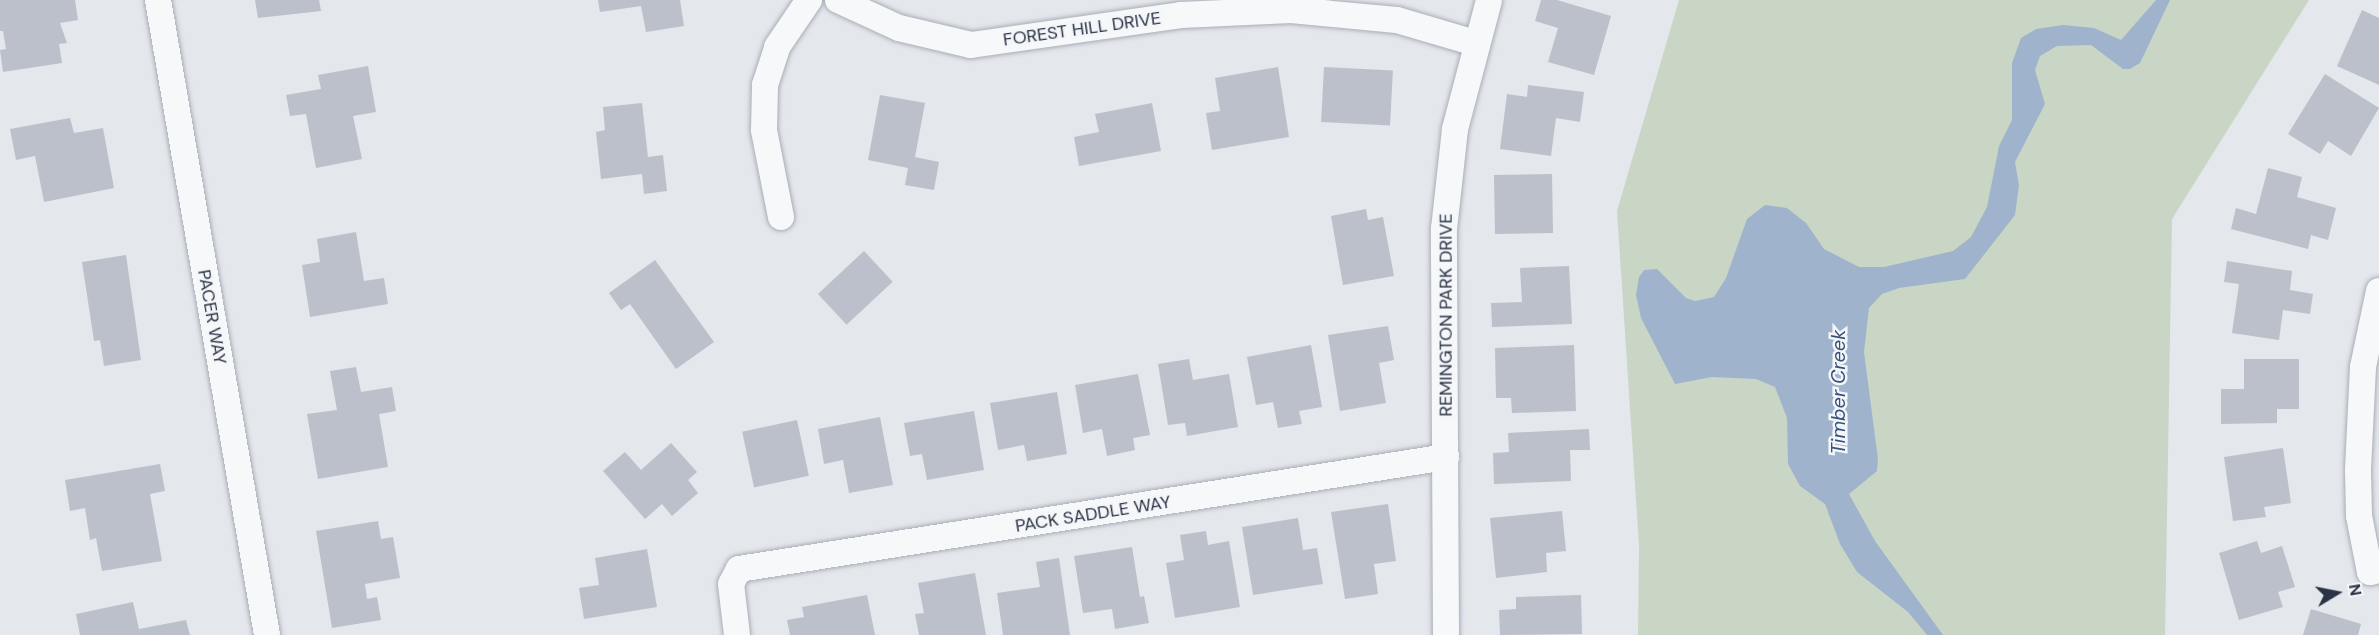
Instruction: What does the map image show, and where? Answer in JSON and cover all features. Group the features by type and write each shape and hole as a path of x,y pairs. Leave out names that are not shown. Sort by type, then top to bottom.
{"street":[{"name":"PACER WAY","path":"158,0 267,635"},
{"path":"781,217 764,130 765,85 777,47 809,0"},
{"name":"FOREST HILL DRIVE","path":"838,0 899,28 971,45 1181,15 1291,10 1397,20 1475,43"},
{"name":"REMINGTON PARK DRIVE","path":"1446,635 1444,229 1455,129 1475,43 1489,0"},
{"path":"2374,571 2360,516 2359,416 2363,367 2379,291"},
{"name":"PACK SADDLE WAY","path":"737,635 731,584 739,569 1446,457"}],"green space":[{"path":"1679,0 2309,0 2172,219 2165,635 1638,635 1639,545 1617,211"}],"water":[{"name":"Timber Creek","path":"2156,0 2170,0 2140,63 2130,69 2123,69 2091,45 2057,46 2040,56 2035,70 2045,104 2015,162 2019,185 2015,215 1965,279 1899,288 1882,294 1869,308 1864,352 1878,459 1877,471 1849,494 1875,541 1943,635 1927,635 1908,612 1857,572 1840,544 1825,504 1800,486 1788,464 1787,418 1775,387 1756,379 1712,377 1675,384 1641,318 1636,295 1639,277 1644,270 1657,269 1686,298 1695,301 1714,297 1726,278 1747,219 1765,205 1787,208 1806,223 1824,249 1859,267 1884,267 1953,251 1971,237 1987,207 1999,146 2012,120 2012,63 2021,38 2036,29 2063,25 2094,28 2121,40"}],"building":[{"path":"0,0 75,0 78,20 60,23 67,43 59,44 62,63 3,72 0,50 6,49 3,31 0,31"},
{"path":"255,0 319,0 321,11 258,18"},
{"path":"598,0 680,0 684,26 646,32 641,6 600,12"},
{"path":"1541,0 1557,0 1611,16 1594,75 1548,62 1558,28 1535,21"},
{"path":"2362,10 2379,18 2379,85 2337,66"},
{"path":"368,66 376,112 353,116 362,159 316,168 306,114 290,116 286,95 321,89 318,75"},
{"path":"1278,67 1289,137 1212,150 1206,113 1220,111 1215,78"},
{"path":"1324,67 1393,71 1390,126 1321,122"},
{"path":"2325,74 2379,108 2351,156 2328,141 2320,154 2288,134"},
{"path":"1528,85 1584,92 1580,122 1556,118 1551,156 1500,149 1507,94 1527,97"},
{"path":"880,95 925,103 915,157 939,162 934,190 905,185 908,168 868,160"},
{"path":"642,103 648,157 663,155 667,191 644,194 642,174 601,179 596,132 605,130 603,107"},
{"path":"1152,103 1161,151 1079,166 1074,137 1099,132 1095,114"},
{"path":"70,118 74,133 103,128 114,188 44,202 35,156 16,160 10,129"},
{"path":"2268,168 2302,177 2297,197 2336,208 2328,240 2311,235 2308,249 2231,229 2236,208 2256,214"},
{"path":"1552,174 1553,233 1495,234 1494,175"},
{"path":"1366,209 1368,220 1383,217 1394,276 1343,285 1331,216"},
{"path":"356,232 364,281 384,278 388,304 310,317 302,265 320,262 317,239"},
{"path":"864,251 893,282 847,325 818,294"},
{"path":"126,255 141,360 104,366 100,340 94,341 82,262"},
{"path":"655,260 714,342 676,369 630,304 621,310 609,293"},
{"path":"2227,261 2292,271 2290,290 2313,294 2310,314 2283,310 2279,340 2232,333 2239,284 2224,282"},
{"path":"1569,266 1572,324 1492,327 1491,303 1522,302 1520,268"},
{"path":"1388,326 1394,360 1379,363 1386,403 1340,411 1328,335"},
{"path":"1311,345 1322,407 1299,411 1302,424 1278,428 1273,402 1256,405 1247,357"},
{"path":"1574,345 1576,411 1512,413 1511,398 1496,398 1495,348"},
{"path":"1189,359 1193,380 1229,374 1238,427 1187,436 1185,423 1168,425 1158,364"},
{"path":"2244,359 2299,359 2299,409 2277,409 2277,423 2221,424 2221,389 2244,389"},
{"path":"356,367 361,392 392,387 396,411 379,414 388,467 318,479 307,414 337,410 330,371"},
{"path":"1138,374 1150,435 1133,438 1135,450 1107,456 1102,429 1083,433 1075,385"},
{"path":"1057,392 1067,454 1027,461 1024,445 998,450 990,403"},
{"path":"974,411 984,470 927,480 922,454 910,456 904,423"},
{"path":"880,417 893,485 849,493 843,460 824,464 818,429"},
{"path":"797,420 809,476 754,487 742,432"},
{"path":"1589,429 1590,450 1570,450 1571,481 1494,484 1493,453 1509,452 1508,433"},
{"path":"671,443 697,472 688,480 698,493 672,516 662,504 645,519 603,471 625,452 641,470"},
{"path":"2283,448 2291,503 2264,507 2266,517 2233,521 2224,457"},
{"path":"160,464 165,491 150,494 162,561 102,571 96,538 90,540 85,508 70,511 65,480"},
{"path":"1388,504 1396,561 1374,564 1378,594 1345,599 1331,512"},
{"path":"1562,511 1566,551 1546,553 1547,572 1496,578 1490,518"},
{"path":"1298,518 1303,550 1317,548 1323,584 1253,595 1242,527"},
{"path":"378,521 381,539 393,537 400,578 365,584 367,599 377,597 381,620 332,628 316,531"},
{"path":"1206,531 1208,545 1229,541 1240,607 1175,618 1166,563 1184,560 1180,535"},
{"path":"2257,541 2261,553 2282,546 2295,587 2278,592 2283,607 2239,620 2219,553"},
{"path":"1132,547 1140,597 1144,596 1149,623 1115,629 1112,609 1083,613 1074,556"},
{"path":"647,549 657,607 584,619 579,588 599,585 595,558"},
{"path":"1059,558 1070,635 1003,635 997,593 1040,587 1036,562"},
{"path":"975,573 986,635 919,635 915,614 924,613 918,583"},
{"path":"867,595 875,635 790,635 787,620 804,617 802,607"},
{"path":"1581,595 1582,634 1500,635 1499,610 1516,609 1516,597"},
{"path":"133,602 139,629 186,620 190,635 80,635 76,614"},
{"path":"2311,609 2361,624 2358,635 2303,635"}]}
